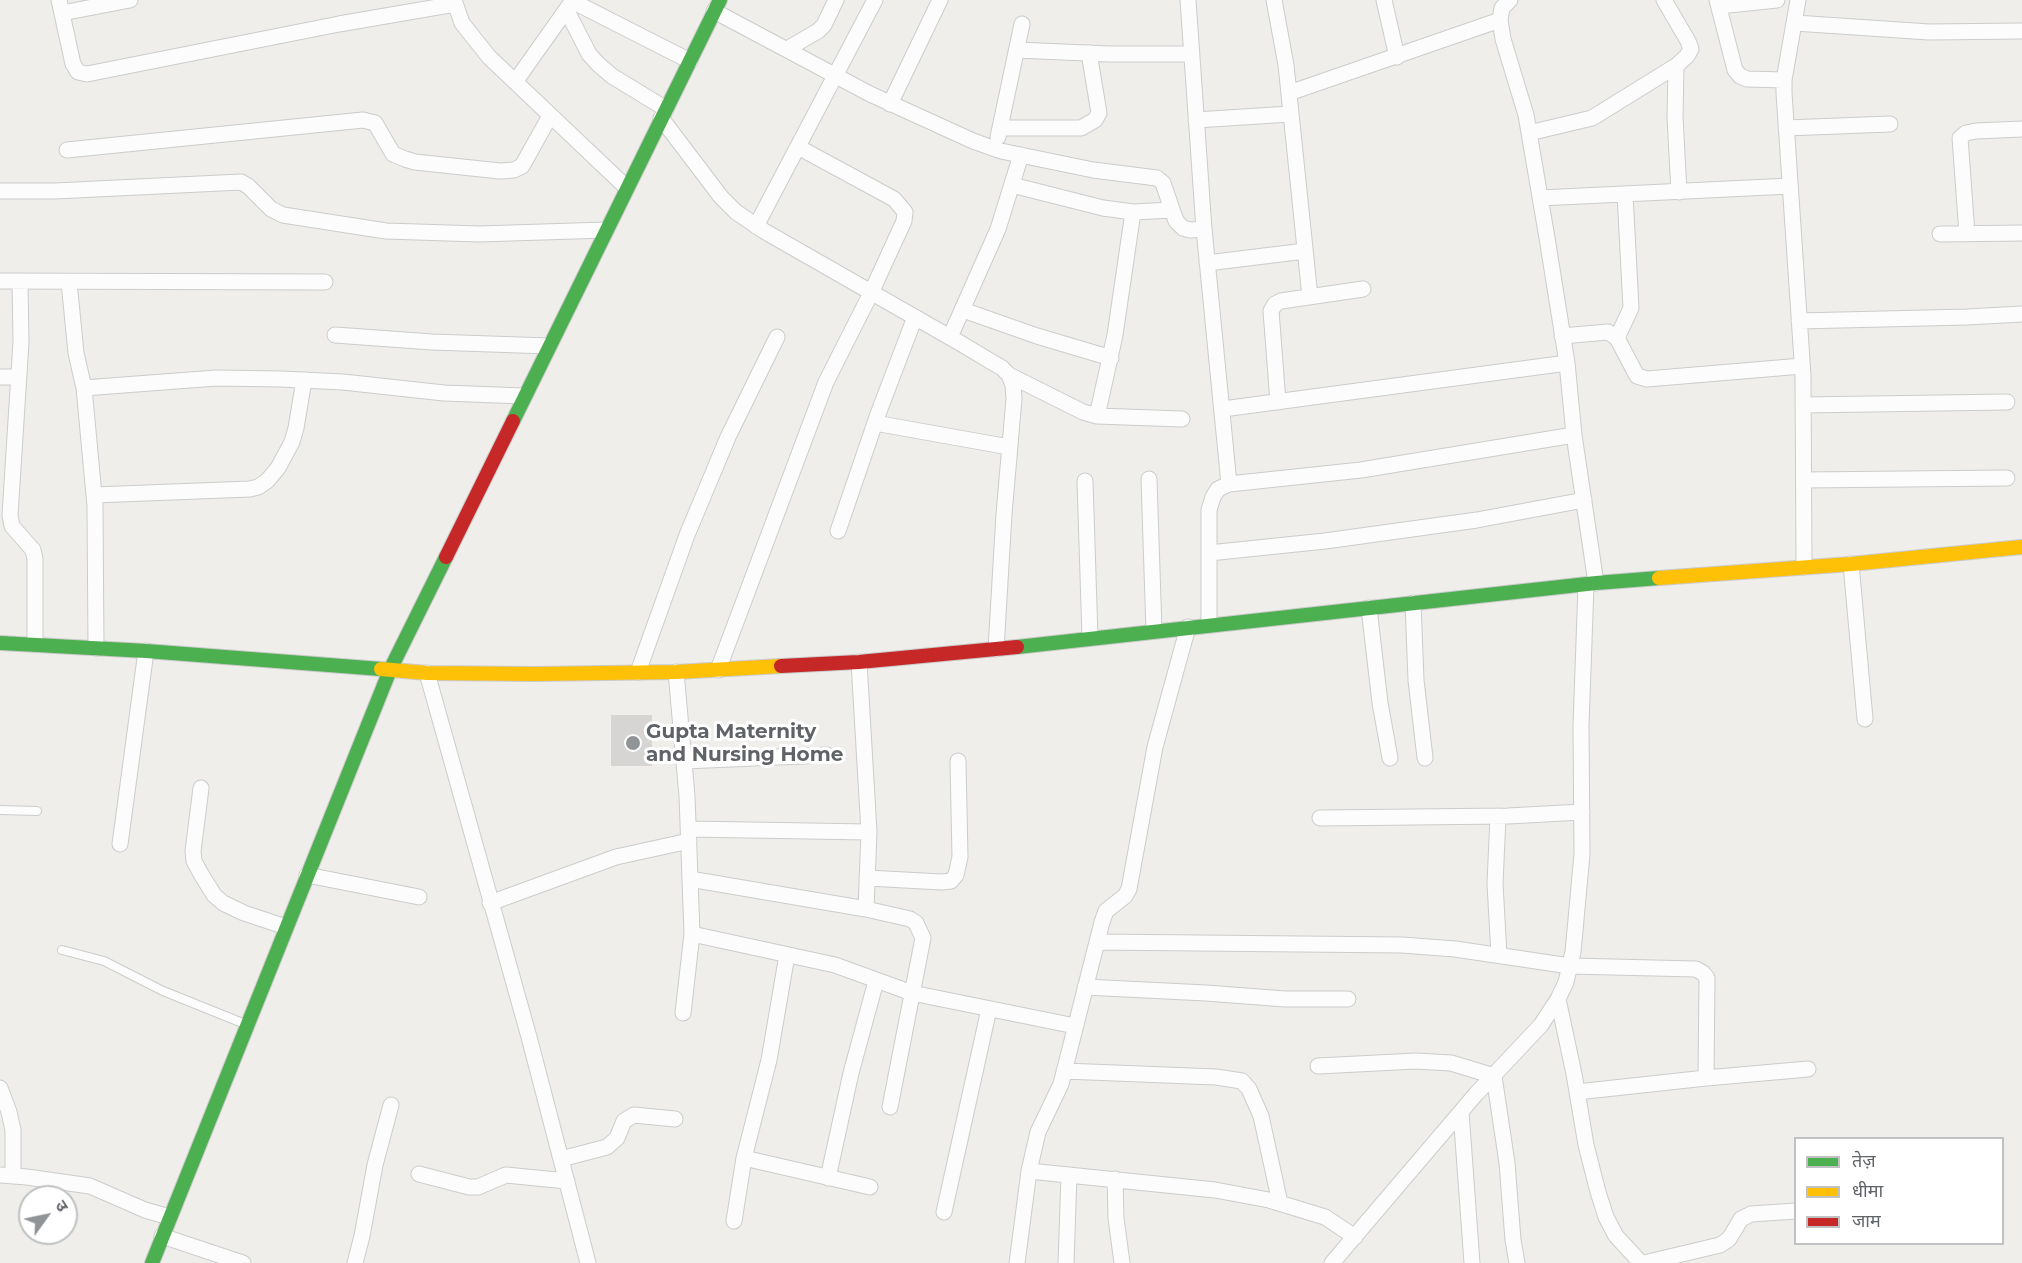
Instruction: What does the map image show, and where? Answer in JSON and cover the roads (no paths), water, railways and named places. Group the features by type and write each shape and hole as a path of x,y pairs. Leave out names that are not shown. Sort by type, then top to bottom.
{"main road":[{"path":"152,1263 390,670 718,3"},
{"path":"0,643 146,651 427,673 676,672 859,662 1591,584 1851,564 2022,547"}],"street":[{"path":"130,0 61,7 73,64 78,72 87,74 157,61 454,2 462,23 473,38 515,82 627,188"},
{"path":"787,49 824,25 836,0"},
{"path":"756,226 875,0"},
{"path":"890,104 940,0"},
{"path":"1188,0 1204,229 1229,484"},
{"path":"1274,0 1286,66 1310,297"},
{"path":"1384,0 1397,57"},
{"path":"1332,1263 1461,1112 1541,1025 1566,982 1573,952 1582,854 1581,726 1591,584 1584,500 1563,336 1526,115 1503,39 1500,21 1502,8 1510,0"},
{"path":"1529,133 1592,118 1676,66 1687,56 1691,49 1664,0"},
{"path":"1777,0 1718,3 1735,69 1740,76 1747,79 1784,80"},
{"path":"1798,0 1784,80 1802,366 1804,567"},
{"path":"718,3 787,49 835,75 890,104 973,141 995,149 1093,170 1157,178 1163,183 1176,221 1183,228 1204,229"},
{"path":"515,82 570,4"},
{"path":"570,4 690,61"},
{"path":"570,4 589,54 612,76 664,113 721,197 736,212 756,226 950,337 1009,375 1083,412 1097,416 1182,419"},
{"path":"1289,93 1500,21"},
{"path":"1795,23 1929,32 2022,31"},
{"path":"995,149 1022,24"},
{"path":"1017,50 1191,54"},
{"path":"1000,128 1081,128 1095,120 1099,113 1089,53"},
{"path":"1676,66 1675,117 1679,192"},
{"path":"1196,120 1290,114"},
{"path":"67,150 363,120 375,123 393,154 405,159 500,171 514,170 522,166 550,116"},
{"path":"1786,128 1890,124"},
{"path":"1967,234 1960,138 1966,133 1976,131 2022,129"},
{"path":"718,670 826,382 871,293 904,220 905,212 894,199 798,147"},
{"path":"950,337 998,229 1021,155"},
{"path":"0,191 55,191 241,182 271,209 283,215 386,231 479,234 606,230"},
{"path":"1012,185 1103,208 1133,212 1172,210"},
{"path":"1540,198 1790,186"},
{"path":"1617,338 1631,308 1625,194"},
{"path":"1097,416 1111,358 1133,212"},
{"path":"1940,234 2022,233"},
{"path":"1207,263 1305,251"},
{"path":"0,281 325,282"},
{"path":"20,281 21,342 10,514 12,526 33,550 36,559 35,644"},
{"path":"69,282 76,353 84,388 94,495 96,648"},
{"path":"1278,402 1271,311 1275,304 1281,301 1363,289"},
{"path":"963,310 1036,336 1111,358"},
{"path":"1799,321 2022,314"},
{"path":"838,531 915,317"},
{"path":"1563,336 1608,333 1617,338 1637,376 1647,379 1802,366"},
{"path":"335,335 432,342 549,346"},
{"path":"638,672 687,535 728,437 777,337"},
{"path":"1223,409 1567,363"},
{"path":"996,649 1014,399 1013,385 1009,375"},
{"path":"0,377 18,377"},
{"path":"84,388 216,378 343,382 444,393 524,396"},
{"path":"94,495 258,487 267,481 278,468 292,442 304,380"},
{"path":"1803,405 2007,402"},
{"path":"875,423 1010,447"},
{"path":"1209,624 1209,510 1218,489 1229,484 1361,470 1574,435"},
{"path":"1804,480 2007,478"},
{"path":"1149,479 1154,631"},
{"path":"1085,481 1090,638"},
{"path":"1209,553 1325,541 1477,520 1584,500"},
{"path":"1851,564 1865,719"},
{"path":"1413,603 1416,680 1425,758"},
{"path":"1369,608 1380,703 1390,758"},
{"path":"1017,1263 1029,1171 1038,1132 1061,1084 1106,911 1130,889 1155,747 1188,627"},
{"path":"120,843 146,651"},
{"path":"859,662 869,832 866,909"},
{"path":"676,672 689,835 692,934 683,1013"},
{"path":"427,673 529,1037 588,1263"},
{"path":"684,761 827,755"},
{"path":"867,878 942,882 951,880 956,875 960,857 958,761"},
{"path":"201,788 193,851 201,874 214,895 223,903 244,913 286,927"},
{"path":"1320,818 1498,816 1582,812"},
{"path":"1498,816 1494,884 1499,955"},
{"path":"490,903 616,858 689,835 869,832"},
{"path":"307,875 420,897"},
{"path":"690,879 866,909 910,919 921,930 923,938 890,1107"},
{"path":"692,934 835,965 912,993 1075,1026"},
{"path":"1097,942 1402,945 1455,949 1570,966 1696,969 1703,972 1707,978 1706,1078"},
{"path":"734,1221 744,1158 769,1060 787,955"},
{"path":"828,1178 851,1073 876,981"},
{"path":"1085,987 1285,999 1348,999"},
{"path":"1558,999 1586,1145 1606,1217 1616,1236 1643,1263 1702,1256 1729,1239 1742,1219 1751,1214 1794,1211"},
{"path":"944,1212 989,1009"},
{"path":"1318,1066 1416,1061 1450,1063 1494,1076"},
{"path":"1577,1092 1808,1069"},
{"path":"1064,1071 1216,1077 1242,1081 1249,1089 1261,1116 1280,1203"},
{"path":"1494,1076 1507,1163 1512,1240 1517,1263"},
{"path":"0,1088 9,1112 12,1130 7,1175 90,1186 145,1210 169,1217"},
{"path":"355,1263 375,1165 391,1105"},
{"path":"1461,1112 1472,1263"},
{"path":"561,1159 607,1147 617,1138 624,1121 634,1115 675,1119"},
{"path":"744,1158 870,1187"},
{"path":"1029,1171 1215,1190 1280,1203 1326,1217 1355,1237"},
{"path":"419,1174 478,1188 506,1175 567,1181"},
{"path":"1066,1263 1069,1174"},
{"path":"1115,1179 1116,1218 1122,1263"},
{"path":"162,1236 243,1263"}],"lane":[{"path":"0,810 37,811"},
{"path":"62,950 104,961 163,991 247,1024"}],"place":[{"name":"Gupta Maternity and Nursing Home","path":"633,743"}]}
